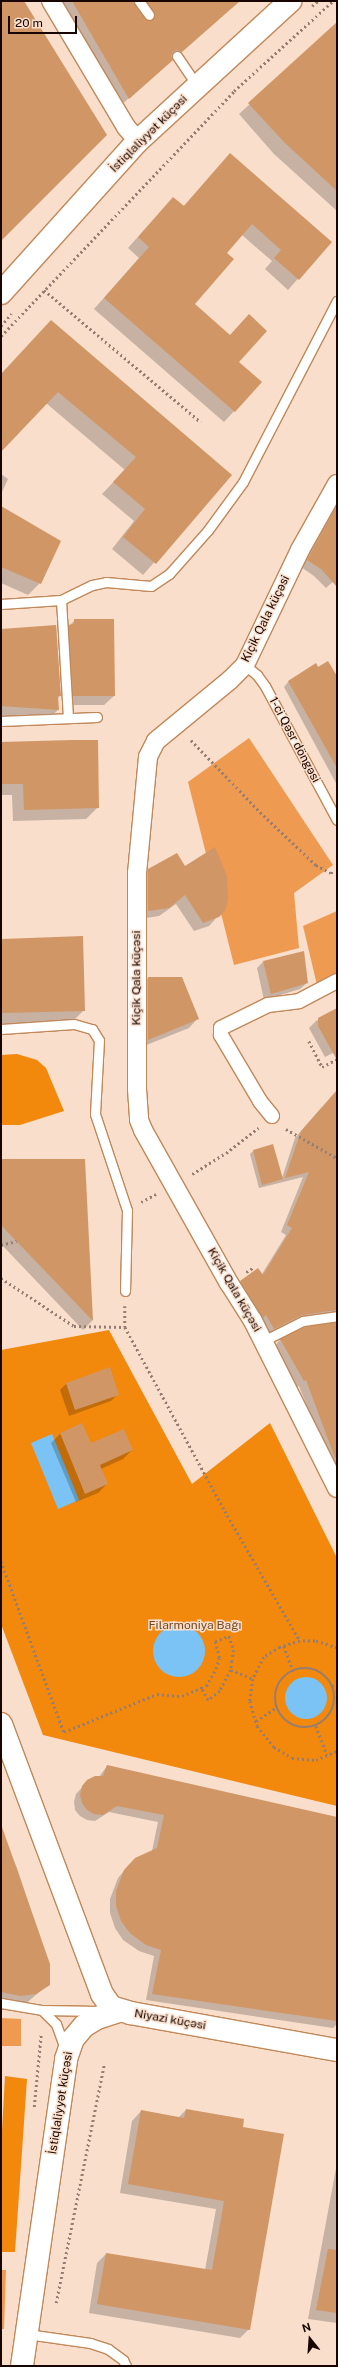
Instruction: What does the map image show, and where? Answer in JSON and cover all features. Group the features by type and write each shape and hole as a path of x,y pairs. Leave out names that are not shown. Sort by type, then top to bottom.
{"main road":[{"name":"İstiqlaliyyət küçəsi","path":"1,293 138,141 197,86 298,6"},
{"path":"1,1724 102,1994 110,2007 118,2011"},
{"name":"İstiqlaliyyət küçəsi","path":"22,2366 66,2060 73,2039 84,2026 97,2018 118,2011"},
{"name":"Niyazi küçəsi","path":"118,2011 337,2050"}],"street":[{"path":"51,1 126,127 138,141"},
{"name":"Kiçik Qala küçəsi","path":"337,484 300,550 245,665 230,680 156,741 148,757 137,888 138,1109 143,1130 263,1341 337,1488"},
{"path":"272,1116 260,1101 221,1034 221,1028 268,1005 299,1000 337,981"}],"lane":[{"path":"139,1 149,14"},
{"path":"177,56 197,86"},
{"path":"1,604 61,600 92,585 106,582 151,586 169,574 208,530 243,482 337,301"},
{"path":"61,600 68,718"},
{"name":"1-ci Qəsr döngəsi","path":"245,665 257,675 265,686 337,820"},
{"path":"1,721 97,718"},
{"path":"1,1029 74,1024 92,1029 99,1040 95,1114 127,1210 125,1291"},
{"path":"263,1341 303,1321 337,1316"},
{"name":"Niyazi küçəsi","path":"1,2003 42,2010 118,2011"},
{"path":"42,2010 56,2024 63,2039 66,2060"},
{"path":"27,2334 90,2343 108,2350 123,2360 126,2366"}],"path":[{"path":"298,6 318,1"},
{"path":"1,336 234,91 333,1"},
{"path":"44,290 201,422"},
{"path":"1,326 16,309"},
{"path":"175,724 260,812 316,864 331,873 337,874"},
{"path":"309,1041 322,1067 337,1059"},
{"path":"127,1210 226,1153 249,1137 272,1116 287,1130 337,1158"},
{"path":"1,1245 16,1241"},
{"path":"1,1278 74,1326 125,1327"},
{"path":"125,1291 125,1327 222,1505 300,1641"},
{"path":"1,1562 64,1732 157,1694 182,1696 201,1688 206,1686 220,1658 215,1641 229,1636 234,1650 231,1670 220,1690 208,1700 201,1688"},
{"path":"337,1648 315,1641 300,1641 284,1646 264,1657 253,1679 250,1701 256,1722 274,1747 292,1758 316,1760 337,1751"},
{"path":"284,1646 293,1671"},
{"path":"313,1669 322,1674 332,1686 335,1699 333,1709 328,1718 316,1726 301,1728 292,1725 284,1719 277,1707 276,1693 279,1684 285,1676 293,1671 313,1669"},
{"path":"231,1670 253,1679"},
{"path":"332,1686 337,1685"},
{"path":"256,1722 277,1707"},
{"path":"316,1726 327,1755"},
{"path":"49,2338 104,2066"}],"shaded area":[{"path":"249,738 333,865 294,893 299,948 234,965 188,782"},
{"path":"337,911 337,975 317,985 303,926"},
{"path":"1,2018 21,2019 21,2046 1,2046"},
{"path":"1,2270 6,2270 4,2329 1,2329"}],"green space":[{"path":"17,1054 37,1060 46,1068 64,1111 20,1125 1,1125 1,1055"},
{"name":"Filarmoniya Bağı","path":"109,1330 192,1484 270,1423 337,1558 337,1806 43,1735 1,1624 1,1350"},
{"path":"5,2076 27,2079 15,2252 1,2252 1,2149"}],"water":[{"path":"52,1434 79,1500 58,1509 31,1443"},
{"path":"179,1625 193,1629 201,1637 205,1651 201,1665 193,1673 179,1677 165,1673 157,1665 153,1651 157,1637 165,1629"},
{"path":"302,1677 310,1677 318,1680 324,1686 327,1698 324,1710 318,1716 310,1719 302,1719 294,1716 288,1710 285,1702 285,1694 288,1686 294,1680"}],"building":[{"path":"1,1 24,1 107,135 1,241"},
{"path":"72,1 133,1 144,18 149,21 153,20 155,14 146,1 240,1 182,52 177,50 173,51 171,56 173,60 129,99"},
{"path":"337,22 337,191 285,143 248,103"},
{"path":"230,153 332,242 299,280 274,258 281,250 252,224 227,253 234,259 195,304 230,335 249,314 267,331 239,362 262,382 235,412 104,298 149,247 138,237 173,197 184,206"},
{"path":"51,320 232,475 156,564 123,537 145,509 113,482 136,457 58,392 1,452 1,374"},
{"path":"337,505 337,587 321,569 307,560"},
{"path":"1,506 61,541 41,584 1,567"},
{"path":"74,619 114,619 115,696 73,696 68,625 74,624"},
{"path":"56,625 61,696 58,696 59,710 1,706 1,629"},
{"path":"328,661 337,676 337,768 288,681 316,663 318,667"},
{"path":"98,740 99,808 24,810 23,784 1,784 1,742"},
{"path":"215,847 227,876 228,900 225,911 219,917 203,923 185,895 169,908 148,911 148,869 177,853 185,866"},
{"path":"83,936 85,1011 1,1013 2,939"},
{"path":"304,951 308,983 271,994 263,961"},
{"path":"148,977 182,977 199,1019 148,1040"},
{"path":"337,1008 337,1060 318,1026 318,1018"},
{"path":"337,1090 337,1310 302,1315 274,1329 266,1315 263,1318 240,1281 258,1268 263,1275 292,1228 287,1225 309,1172 285,1178 301,1131"},
{"path":"273,1144 283,1179 262,1185 253,1150"},
{"path":"1,1159 85,1159 93,1321 1,1225"},
{"path":"337,1322 337,1458 335,1458 306,1380 304,1381 280,1339 305,1327"},
{"path":"110,1367 119,1395 75,1410 66,1383"},
{"path":"82,1423 91,1443 124,1429 133,1450 100,1465 108,1484 85,1494 60,1433"},
{"path":"107,1765 337,1817 337,2021 152,1994 161,1950 146,1945 130,1933 121,1921 116,1906 116,1891 124,1870 135,1858 157,1848 164,1815 117,1806 103,1815 94,1814 87,1810 82,1803 80,1795 82,1786 87,1780 95,1776 103,1776"},
{"path":"2,1827 50,1964 50,1985 36,1994 20,1996 1,1992"},
{"path":"186,2109 244,2119 243,2127 284,2134 250,2330 97,2304 106,2253 212,2270 224,2201 128,2184 141,2110 184,2118"},
{"path":"328,2249 337,2250 337,2313 316,2310"}]}
